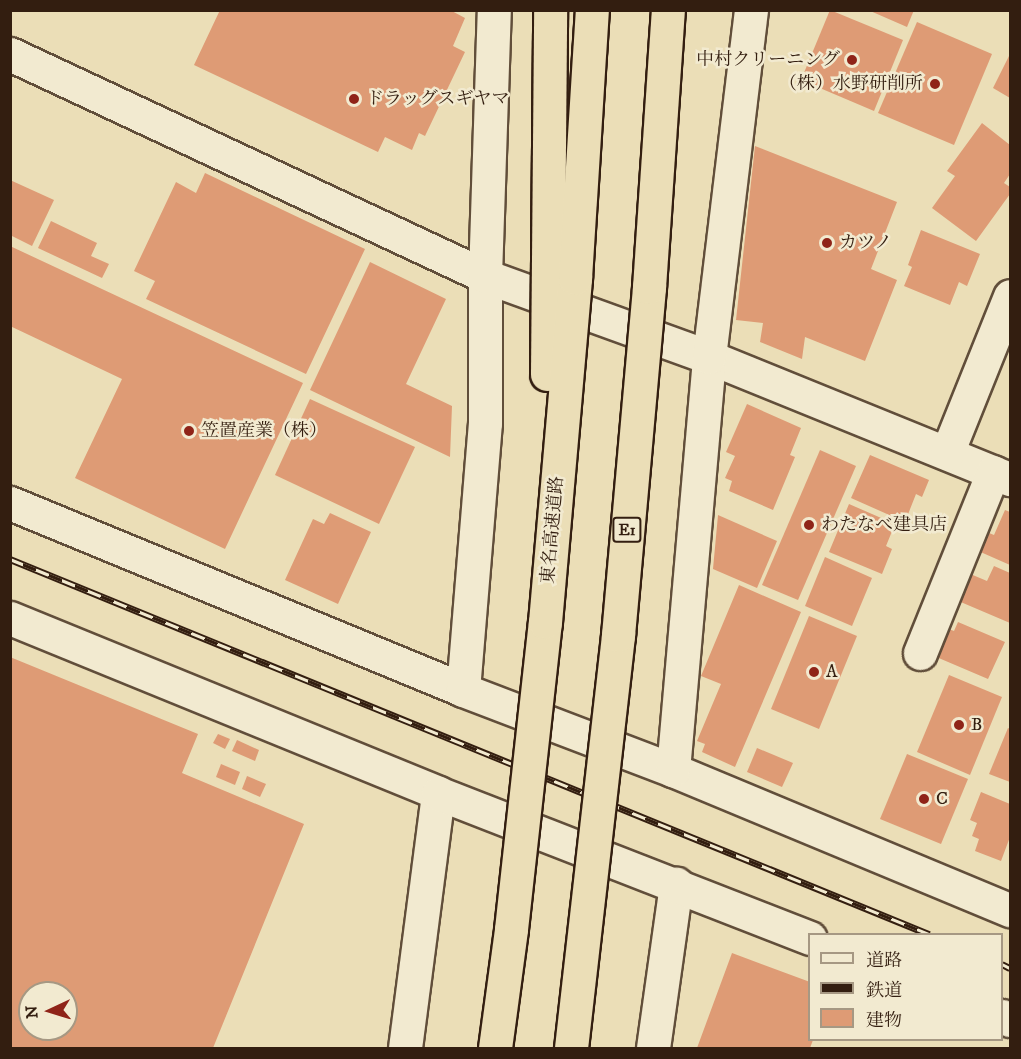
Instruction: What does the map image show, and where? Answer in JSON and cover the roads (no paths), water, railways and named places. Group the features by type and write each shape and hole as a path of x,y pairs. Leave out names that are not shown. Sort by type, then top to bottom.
{"highway":[{"path":"545,622 550,10"},
{"name":"東名高速道路","path":"495,1048 512,929 545,622 575,278 592,10"},
{"name":"E1","path":"571,1048 618,635 649,287 668,10"}],"street":[{"path":"463,690 484,423 485,276 494,10"},
{"path":"673,770 709,357 751,10"},
{"path":"10,54 485,276 709,357 1002,475 920,653"},
{"path":"947,453 1011,296"},
{"path":"10,502 463,690 673,770 1011,910"},
{"path":"10,618 438,793 808,937"},
{"path":"405,1048 438,793"},
{"path":"653,1048 676,884"}],"railway":[{"path":"10,559 927,933"},
{"path":"1003,964 1010,968"}],"place":[{"name":"中村クリーニング","path":"852,60"},
{"name":"（株）水野研削所","path":"935,84"},
{"name":"ドラッグスギヤマ","path":"354,99"},
{"name":"カツノ","path":"827,243"},
{"name":"笠置産業（株）","path":"189,431"},
{"name":"わたなべ建具店","path":"809,525"},
{"name":"A","path":"814,672"},
{"name":"B","path":"959,725"},
{"name":"C","path":"924,799"}]}
